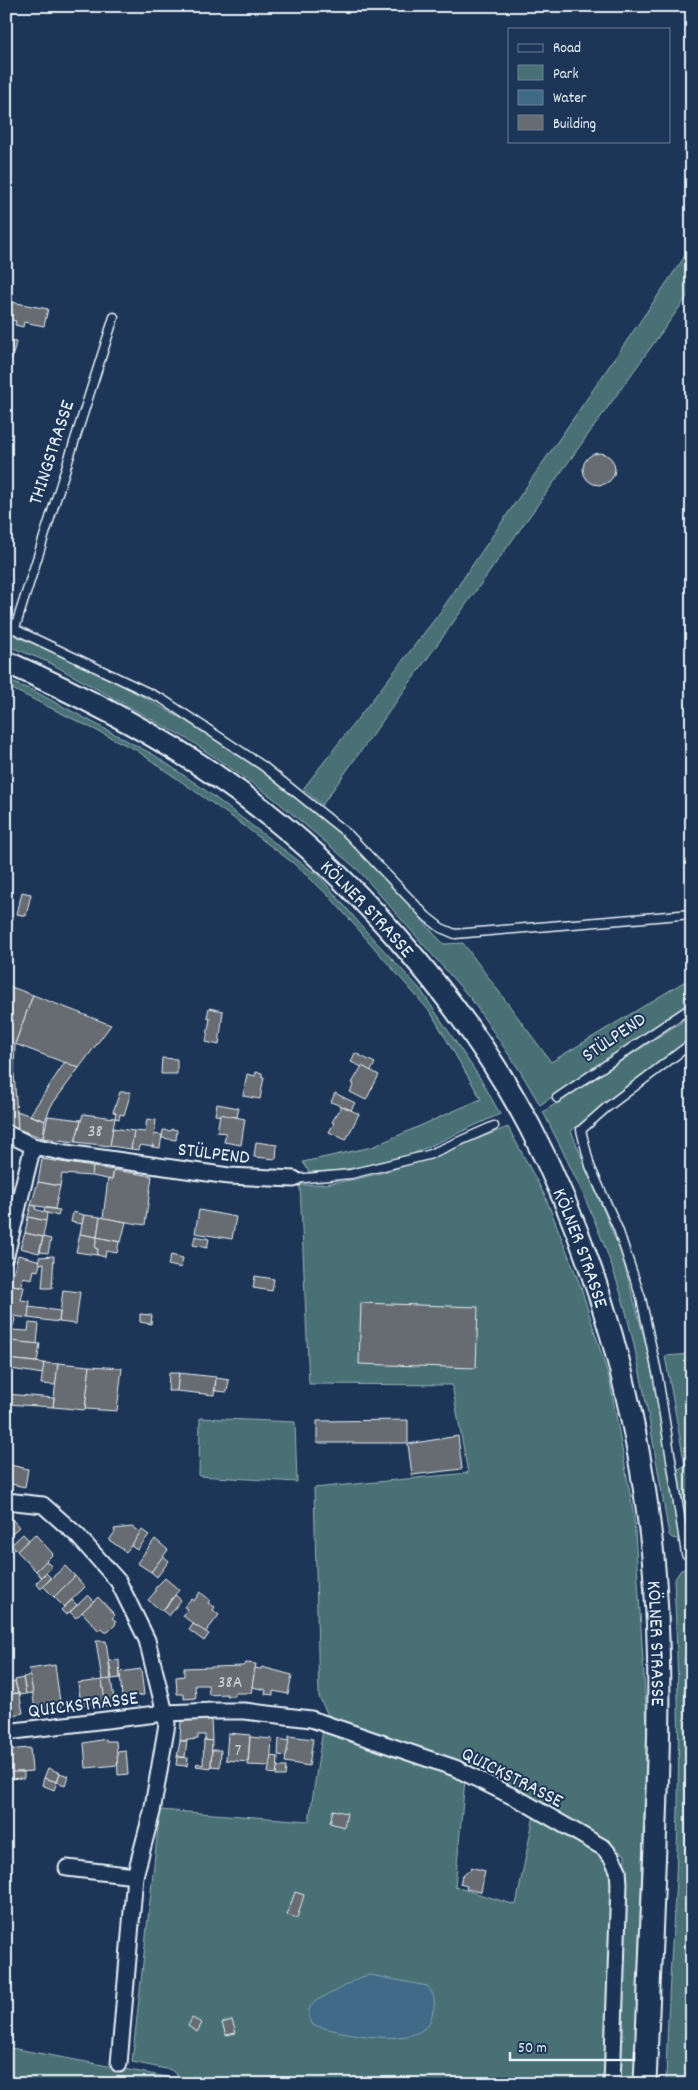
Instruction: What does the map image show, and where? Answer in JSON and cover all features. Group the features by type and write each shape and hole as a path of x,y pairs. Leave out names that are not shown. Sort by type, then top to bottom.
{"main road":[{"name":"KÖLNER STRASSE","path":"6,662 46,680 144,730 223,780 270,816 340,878 410,953 471,1034 500,1076 529,1126 556,1182 588,1262 629,1402 646,1496 653,1562 658,1676 658,1771 645,2084"}],"street":[{"path":"6,1133 33,1146 6,1254"},
{"name":"STÜLPEND","path":"33,1146 229,1176 294,1179"},
{"name":"QUICKSTRASSE","path":"6,1501 43,1505 77,1535 118,1581 147,1640 165,1714"},
{"name":"QUICKSTRASSE","path":"6,1732 165,1714 244,1711 311,1719 418,1755 485,1782 604,1848 618,1870 619,1884 612,2084"},
{"path":"119,2064 135,1876 152,1812 166,1724 165,1714"},
{"path":"67,1868 135,1876"}],"lane":[{"name":"THINGSTRASSE","path":"15,628 114,317"},
{"path":"6,625 162,699 263,766 349,835 427,917 441,928 455,934 692,914"},
{"name":"STÜLPEND","path":"557,1098 692,1007"},
{"path":"692,1043 606,1108 581,1130 590,1166 618,1229 641,1298 658,1376 686,1554 692,1552"},
{"name":"STÜLPEND","path":"294,1179 351,1174 428,1155 494,1126"}],"green space":[{"path":"692,246 692,290 322,805 303,789 438,615"},
{"path":"6,632 89,669 169,711 246,760 318,814 349,839 387,875 444,944 463,943 551,1062 692,977 692,1001 540,1105 520,1071 471,999 359,871 272,797 191,741 48,662 6,645"},
{"path":"6,680 34,691 154,755 201,787 320,877 366,931 420,989 482,1081 500,1114 406,1157 337,1171 309,1172 303,1162 372,1147 481,1099 431,1013 330,897 293,863 239,822 136,750 6,686"},
{"path":"692,1015 692,1038 571,1131 621,1253 646,1344 673,1471 685,1466 665,1356 692,1354 692,1655 684,1656 687,2084 666,2084 678,1804 678,1692 674,1580 681,1570 687,1568 682,1540 672,1538 669,1535 639,1367 626,1312 610,1260 590,1210 543,1112"},
{"path":"508,1127 545,1196 581,1287 610,1382 634,1516 647,1724 634,2084 615,2084 625,1855 577,1825 468,1767 328,1715 319,1697 314,1488 468,1473 452,1385 309,1384 300,1185 327,1184 380,1173 432,1156"},
{"path":"200,1418 295,1422 297,1482 199,1476"},
{"path":"323,1729 465,1779 455,1887 516,1905 534,1815 599,1851 609,1865 614,1880 606,2084 188,2084 171,2070 132,2062 160,1810 309,1821"},
{"path":"6,2047 167,2077 175,2084 6,2084"}],"water":[{"path":"370,1975 427,1986 433,1995 434,2001 434,2008 429,2023 420,2031 408,2036 392,2037 356,2035 313,2025 309,2018 309,2011 315,2002 357,1979"}],"building":[{"path":"6,301 48,309 44,326 24,322 23,327 15,325 16,321 6,319"},
{"path":"6,340 16,342 12,359 6,358"},
{"path":"599,453 605,454 610,458 614,463 614,475 610,480 605,484 599,485 593,484 588,480 584,475 583,469 584,463 588,458 593,454"},
{"path":"22,892 31,894 26,916 17,914"},
{"path":"6,985 33,995 15,1044 14,1073 6,1073"},
{"path":"33,995 111,1025 79,1068 15,1044"},
{"path":"209,1008 223,1011 219,1045 206,1042 210,1018 207,1017"},
{"path":"355,1053 375,1063 371,1071 351,1062"},
{"path":"162,1058 177,1059 177,1074 161,1074"},
{"path":"65,1062 79,1068 51,1106 45,1121 30,1115"},
{"path":"362,1066 379,1075 366,1100 350,1092 354,1084 352,1083"},
{"path":"256,1072 262,1073 262,1077 264,1077 260,1099 243,1096 247,1074 255,1076"},
{"path":"6,1073 14,1073 18,1129 6,1124"},
{"path":"120,1092 131,1092 124,1115 120,1114 119,1119 115,1118 116,1113 113,1112"},
{"path":"335,1093 355,1103 351,1110 331,1102"},
{"path":"217,1104 239,1108 237,1117 215,1115"},
{"path":"342,1106 359,1114 346,1140 329,1132 334,1123 332,1122"},
{"path":"17,1111 45,1121 43,1138 18,1129"},
{"path":"83,1114 115,1118 110,1146 75,1142"},
{"path":"220,1114 245,1119 241,1145 224,1142 226,1133 217,1132"},
{"path":"48,1116 81,1120 75,1142 43,1138"},
{"path":"147,1119 156,1120 153,1147 140,1145 139,1150 131,1149 134,1131 145,1132"},
{"path":"113,1128 134,1131 131,1149 110,1146"},
{"path":"172,1129 177,1130 176,1140 162,1138 163,1130 171,1131"},
{"path":"154,1134 162,1135 160,1148 153,1147"},
{"path":"256,1142 277,1145 276,1159 254,1157"},
{"path":"42,1159 93,1167 92,1176 62,1174 60,1186 38,1182"},
{"path":"93,1167 114,1170 112,1180 92,1176"},
{"path":"114,1170 152,1176 145,1225 103,1218 108,1179 112,1180"},
{"path":"38,1182 60,1186 55,1209 31,1205"},
{"path":"31,1205 36,1206 35,1209 47,1213 46,1221 28,1217"},
{"path":"45,1208 60,1210 58,1216 44,1212"},
{"path":"199,1210 236,1217 232,1239 195,1233"},
{"path":"73,1212 84,1215 82,1224 71,1222"},
{"path":"84,1215 100,1217 97,1237 80,1234"},
{"path":"28,1217 46,1221 43,1237 25,1233"},
{"path":"100,1217 126,1222 121,1242 97,1237"},
{"path":"25,1233 43,1237 39,1253 20,1248"},
{"path":"80,1234 97,1237 95,1248 98,1249 97,1255 76,1252"},
{"path":"195,1236 209,1239 207,1248 193,1245"},
{"path":"43,1237 51,1239 48,1253 40,1252"},
{"path":"97,1237 119,1242 117,1253 106,1251 105,1257 97,1255 98,1249 95,1248"},
{"path":"18,1255 41,1261 38,1271 34,1270 32,1279 23,1277 21,1286 10,1285"},
{"path":"171,1255 183,1258 181,1268 168,1265"},
{"path":"54,1256 52,1288 42,1288 44,1263 40,1264 39,1257"},
{"path":"255,1276 274,1279 272,1291 253,1288"},
{"path":"6,1284 24,1287 21,1300 30,1301 28,1318 6,1315"},
{"path":"63,1290 80,1292 76,1324 59,1322"},
{"path":"361,1303 478,1307 476,1368 359,1364"},
{"path":"29,1307 60,1311 59,1322 28,1318"},
{"path":"140,1314 152,1315 151,1324 140,1322"},
{"path":"6,1316 15,1319 12,1330 28,1331 29,1323 39,1324 37,1344 10,1341 9,1344 6,1344"},
{"path":"10,1341 40,1344 37,1362 6,1359 6,1344 9,1344"},
{"path":"6,1359 44,1363 43,1374 11,1369 6,1382"},
{"path":"44,1363 58,1364 56,1385 41,1384"},
{"path":"58,1363 90,1366 85,1410 53,1407"},
{"path":"90,1366 122,1368 117,1411 85,1409"},
{"path":"169,1373 179,1373 177,1391 168,1391"},
{"path":"179,1373 216,1377 214,1395 177,1391"},
{"path":"216,1378 229,1380 227,1392 215,1391"},
{"path":"6,1394 54,1398 53,1407 6,1404"},
{"path":"408,1420 408,1443 317,1443 317,1421"},
{"path":"458,1436 462,1469 412,1475 408,1444"},
{"path":"6,1464 28,1469 25,1487 6,1483"},
{"path":"9,1516 19,1527 6,1539 6,1519"},
{"path":"132,1527 141,1533 126,1552 109,1540 115,1532 114,1529"},
{"path":"142,1530 149,1535 137,1550 131,1546"},
{"path":"23,1534 29,1540 17,1551 11,1545"},
{"path":"35,1534 53,1554 36,1571 17,1551"},
{"path":"155,1539 168,1550 151,1572 137,1563"},
{"path":"163,1556 169,1561 157,1577 151,1572"},
{"path":"46,1561 52,1567 41,1577 36,1571"},
{"path":"65,1566 75,1576 54,1597 43,1586"},
{"path":"46,1573 51,1578 41,1589 36,1583"},
{"path":"75,1576 85,1587 64,1607 54,1597"},
{"path":"165,1578 179,1590 162,1611 148,1600 155,1592 155,1588"},
{"path":"200,1592 210,1600 208,1603 215,1607 213,1610 219,1615 205,1633 183,1616 187,1609 184,1607 191,1599 194,1601"},
{"path":"88,1595 94,1601 76,1618 70,1612"},
{"path":"175,1595 181,1600 169,1616 163,1611"},
{"path":"98,1597 115,1615 112,1618 116,1621 115,1625 108,1632 101,1628 99,1631 82,1612"},
{"path":"72,1600 77,1605 66,1615 61,1610"},
{"path":"193,1624 209,1634 204,1641 189,1630"},
{"path":"96,1641 106,1641 111,1679 102,1680"},
{"path":"119,1660 120,1678 112,1679 109,1661"},
{"path":"246,1663 256,1664 251,1693 235,1693 235,1696 227,1696 227,1694 209,1695 208,1685 195,1685 196,1698 184,1699 184,1694 177,1694 176,1677 184,1676 184,1668 243,1666"},
{"path":"55,1665 61,1709 49,1710 48,1707 35,1709 29,1669"},
{"path":"262,1667 292,1675 288,1694 273,1691 273,1695 265,1694 266,1690 252,1687 255,1668 261,1669"},
{"path":"141,1669 144,1695 122,1697 120,1672"},
{"path":"30,1676 33,1693 26,1694 23,1677"},
{"path":"23,1678 26,1694 20,1695 15,1680"},
{"path":"111,1679 115,1705 105,1706 102,1680"},
{"path":"102,1680 105,1702 81,1705 78,1683"},
{"path":"15,1682 18,1693 6,1693 6,1684"},
{"path":"11,1692 12,1694 19,1693 23,1713 6,1716 6,1693"},
{"path":"211,1719 212,1741 205,1740 205,1735 198,1735 198,1739 180,1741 181,1721"},
{"path":"228,1733 250,1735 248,1762 226,1760"},
{"path":"289,1736 313,1739 309,1766 285,1762"},
{"path":"250,1737 272,1739 270,1766 248,1765"},
{"path":"106,1739 106,1741 116,1741 118,1765 86,1768 84,1743"},
{"path":"279,1739 289,1741 286,1756 278,1755"},
{"path":"204,1740 212,1741 211,1768 196,1766 197,1763 203,1765"},
{"path":"180,1741 187,1741 185,1757 177,1757"},
{"path":"30,1748 32,1771 7,1773 6,1750"},
{"path":"212,1750 221,1750 220,1767 211,1766"},
{"path":"126,1751 128,1774 118,1775 117,1752"},
{"path":"271,1756 278,1757 277,1774 268,1773"},
{"path":"177,1757 188,1758 187,1766 176,1765"},
{"path":"277,1767 286,1767 285,1776 276,1776"},
{"path":"48,1768 60,1773 57,1782 44,1778"},
{"path":"6,1772 24,1772 24,1778 6,1779"},
{"path":"60,1773 68,1776 65,1785 57,1782"},
{"path":"44,1778 57,1782 54,1790 42,1785"},
{"path":"333,1810 347,1813 344,1827 330,1823"},
{"path":"471,1867 485,1871 481,1892 466,1889 467,1886 460,1884 462,1876 467,1871 470,1871"},
{"path":"295,1892 304,1895 297,1918 287,1915"},
{"path":"192,2018 202,2023 197,2032 188,2026"},
{"path":"232,2020 236,2033 226,2035 222,2023"}]}
